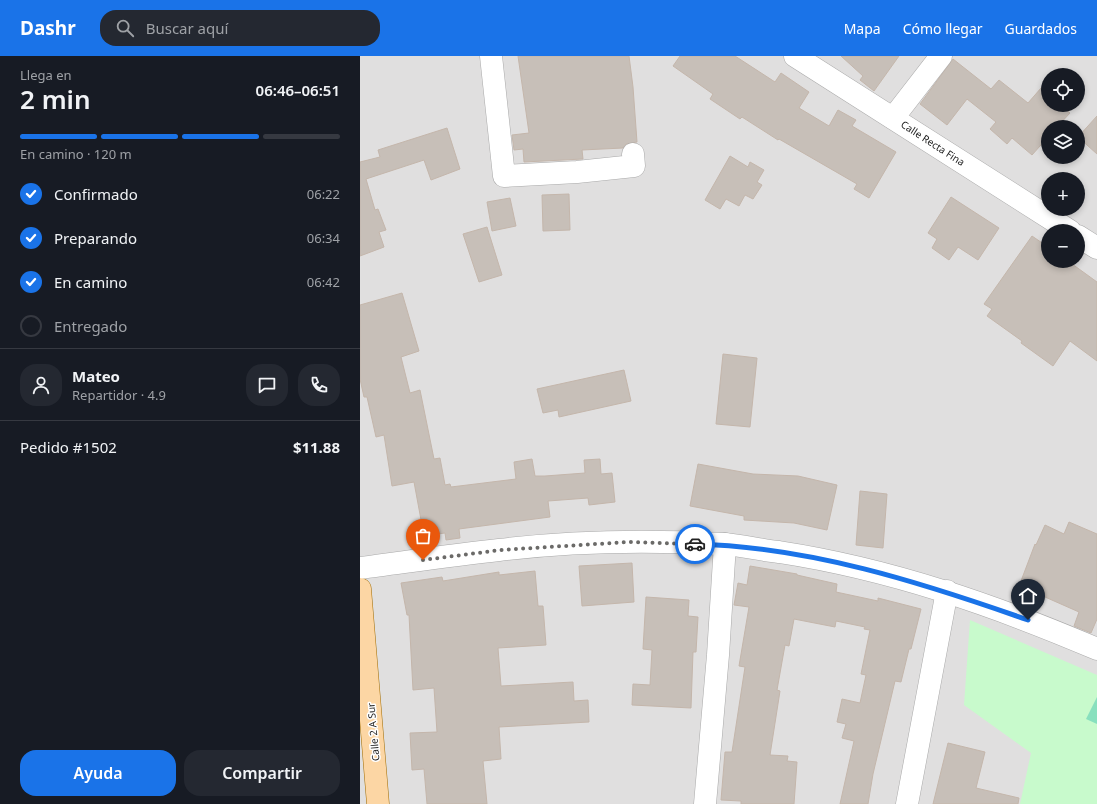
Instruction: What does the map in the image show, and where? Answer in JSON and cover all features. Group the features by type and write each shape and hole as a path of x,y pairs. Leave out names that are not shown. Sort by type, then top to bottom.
{"main road":[{"name":"Calle 2 A Sur","path":"360,589 378,804"}],"street":[{"path":"491,56 504,176 576,172 634,166 633,154"},
{"name":"Calle Recta Fina","path":"795,56 1059,224"},
{"path":"893,118 941,56"},
{"path":"1085,240 1097,248"},
{"path":"360,568 501,550 628,542 725,544 812,557 898,577 947,591 1028,620 1097,649"},
{"path":"705,804 718,655 725,544"},
{"path":"907,804 947,591"}],"shaded area":[{"path":"360,56 1097,56 1097,804 360,804"}],"green space":[{"path":"970,620 1097,675 1097,804 1020,804 1031,753 964,705"},
{"path":"1097,697 1097,724 1086,719"}],"building":[{"path":"518,56 629,56 637,142 626,144 623,148 582,150 583,159 524,162 523,149 514,150 512,135 529,133"},
{"path":"680,56 735,56 775,82 781,73 809,92 799,108 829,126 838,110 856,120 852,126 896,152 869,198 854,189 857,184 779,139 778,140 742,117 740,119 710,99 713,94 673,66"},
{"path":"841,56 899,56 874,91 860,80 863,76"},
{"path":"953,59 991,89 999,80 1028,103 1041,88 1041,112 1070,113 1064,120 1041,120 1041,145 1032,155 1012,138 1007,144 990,129 996,122 967,99 947,125 920,104"},
{"path":"1097,116 1097,154 1085,143 1085,129"},
{"path":"447,128 460,169 431,180 424,160 366,179 375,210 378,209 386,230 379,232 384,247 360,256 360,162 380,157 378,150"},
{"path":"730,156 748,167 750,162 764,170 757,182 762,185 753,199 745,195 739,206 726,199 720,209 705,200"},
{"path":"569,194 570,230 543,231 542,195"},
{"path":"951,197 999,228 978,260 958,247 949,260 932,248 937,239 928,233"},
{"path":"510,198 516,226 492,231 487,202"},
{"path":"487,227 502,275 479,282 463,234"},
{"path":"1032,236 1041,242 1041,268 1078,268 1097,282 1097,361 1070,341 1053,366 1021,343 1022,341 987,316 992,309 984,304"},
{"path":"402,293 419,351 401,357 410,393 420,390 434,459 440,458 445,485 450,484 451,487 516,479 514,462 532,459 535,476 585,473 584,460 600,459 601,474 612,473 615,502 589,505 588,498 548,501 550,517 459,529 460,538 446,540 445,533 424,536 414,482 392,486 384,435 376,437 367,397 364,397 360,379 360,305"},
{"path":"723,354 757,358 750,427 716,424"},
{"path":"624,370 631,401 559,417 558,410 543,413 537,389"},
{"path":"698,464 753,474 798,476 837,485 827,530 794,523 744,520 744,516 690,506"},
{"path":"860,491 887,494 883,548 856,545"},
{"path":"1069,522 1097,534 1097,619 1091,633 1074,626 1079,612 1036,593 1039,587 1021,581 1035,544 1036,545 1045,525 1064,534"},
{"path":"632,563 634,602 582,606 579,566"},
{"path":"750,566 797,574 837,584 836,592 878,601 878,598 921,609 901,682 895,681 873,774 868,804 840,804 854,741 842,738 846,724 837,722 842,699 860,703 866,675 861,674 870,630 864,629 865,627 836,621 835,627 794,619 789,646 785,645 777,690 780,691 770,755 788,756 787,761 797,762 794,804 741,804 741,801 721,800 725,752 732,752 745,667 739,666 749,607 734,605 738,583 747,585"},
{"path":"535,571 538,606 543,606 546,645 498,648 501,686 573,682 574,701 588,700 589,722 499,727 501,759 483,761 487,804 427,804 424,769 412,770 410,733 437,732 434,688 413,690 409,615 407,615 401,583 442,577 443,581 499,572 499,575"},
{"path":"646,597 689,600 688,616 698,617 696,652 693,652 691,708 632,705 633,684 650,685 652,650 643,649"},
{"path":"948,743 985,752 976,788 1019,798 1018,804 933,804"}],"way so far":[{"path":"423,560 501,550 628,542 695,544"}],"route":[{"path":"695,544 725,544 812,557 898,577 947,591 1028,620"}]}
